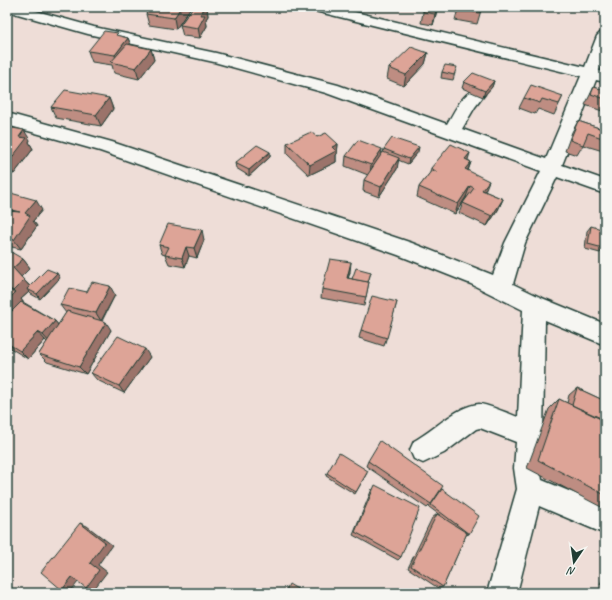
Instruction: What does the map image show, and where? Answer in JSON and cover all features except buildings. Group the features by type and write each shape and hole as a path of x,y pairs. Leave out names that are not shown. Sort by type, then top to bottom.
{"street":[{"path":"316,7 598,75"},
{"path":"10,10 100,33 271,72 332,89 452,131 550,169 605,187"},
{"path":"501,288 503,276 516,242 550,169 598,75 605,36"},
{"path":"452,131 468,104 477,94"},
{"path":"7,119 106,146 405,249 479,278 534,305 605,335"},
{"path":"502,593 530,489 527,468 530,434 534,305"},
{"path":"423,450 435,444 469,419 480,416 530,434"},
{"path":"530,489 605,520"}]}
